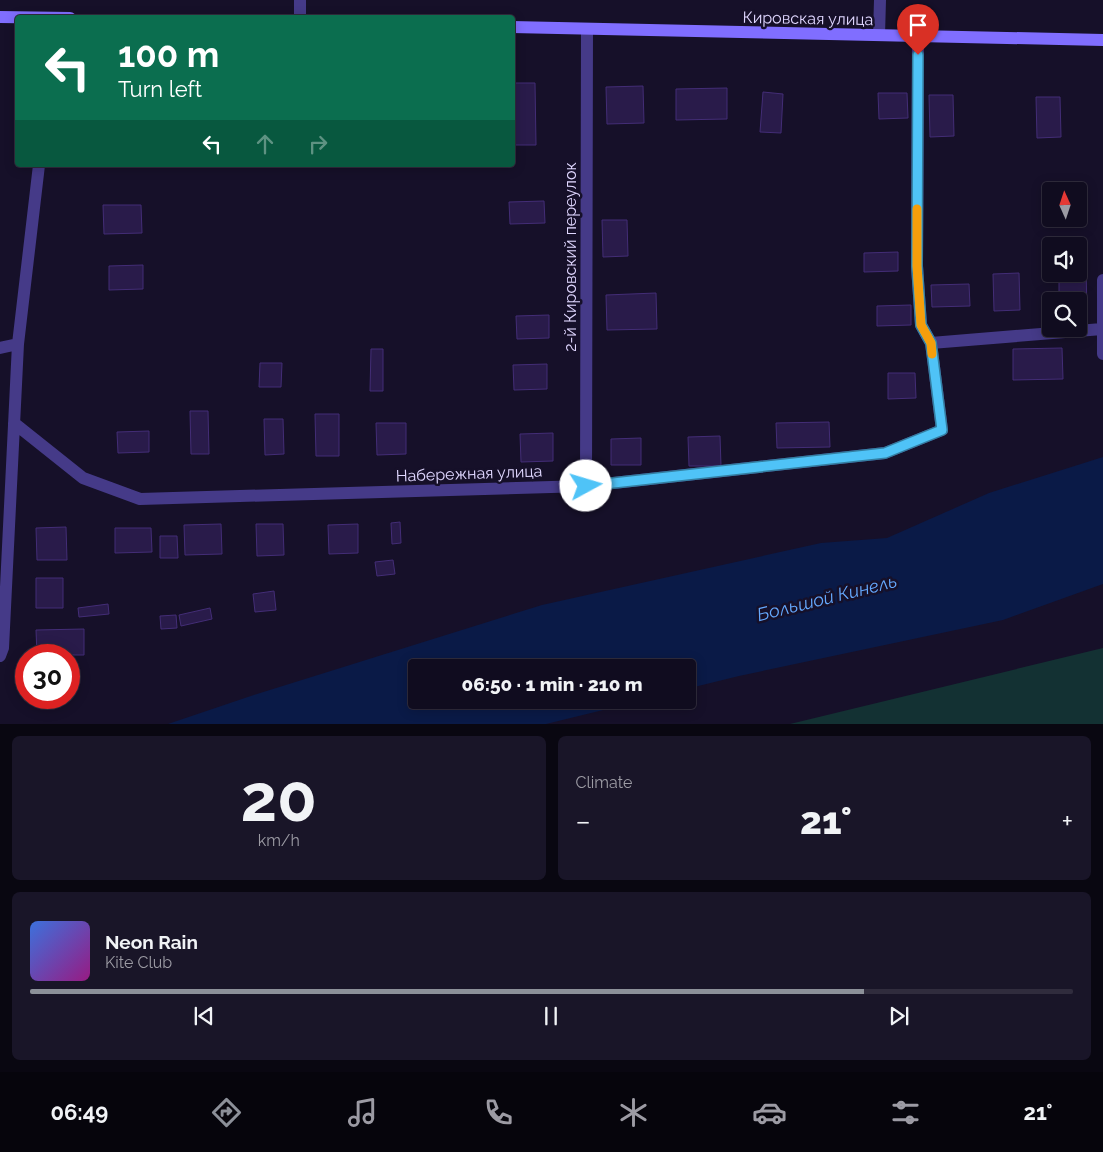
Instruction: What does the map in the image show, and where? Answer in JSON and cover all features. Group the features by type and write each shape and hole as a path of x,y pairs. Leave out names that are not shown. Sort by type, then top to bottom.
{"main road":[{"path":"0,17 15,17"},
{"name":"Кировская улица","path":"515,27 1103,40"}],"street":[{"path":"300,0 300,15"},
{"path":"879,35 880,0"},
{"name":"2-й Кировский переулок","path":"586,486 587,29"},
{"path":"918,36 917,266 921,325 931,343 1102,329"},
{"path":"2,652 18,344 39,167"},
{"path":"1103,280 1103,354"},
{"name":"Набережная улица","path":"14,423 83,478 140,499 586,486 885,453 942,430 931,343"},
{"path":"0,348 18,344"}],"green space":[{"path":"1103,648 1103,724 790,724"}],"water":[{"name":"Большой Кинель","path":"1103,457 1103,584 1003,620 696,687 696,659 408,659 408,709 607,709 546,724 168,724 257,694 542,605 821,543 887,538 989,493"}],"building":[{"path":"515,83 535,83 536,145 515,145"},
{"path":"643,86 644,123 607,124 606,87"},
{"path":"727,88 727,119 676,120 676,89"},
{"path":"763,92 783,94 781,133 760,132"},
{"path":"878,93 907,93 908,118 879,119"},
{"path":"929,95 953,95 954,136 930,137"},
{"path":"1036,97 1060,97 1061,137 1037,138"},
{"path":"544,201 545,223 510,224 509,202"},
{"path":"103,205 141,205 142,233 104,234"},
{"path":"602,220 627,220 628,256 603,257"},
{"path":"898,252 898,271 864,272 864,253"},
{"path":"143,265 143,289 109,290 109,266"},
{"path":"1019,273 1020,310 994,311 993,274"},
{"path":"1059,282 1086,282 1087,292 1059,292"},
{"path":"969,284 970,306 932,307 931,285"},
{"path":"656,293 657,329 607,330 606,295"},
{"path":"911,305 911,325 877,326 877,306"},
{"path":"549,315 549,338 517,339 516,316"},
{"path":"1062,348 1063,379 1013,380 1013,349"},
{"path":"371,349 383,349 383,391 370,391"},
{"path":"260,363 282,363 281,387 259,387"},
{"path":"547,364 547,389 514,390 513,365"},
{"path":"888,373 915,373 916,398 888,399"},
{"path":"190,411 208,411 209,454 191,454"},
{"path":"315,414 339,414 339,456 316,456"},
{"path":"264,419 283,419 284,454 265,455"},
{"path":"829,422 830,447 777,448 776,423"},
{"path":"376,423 406,423 406,454 377,455"},
{"path":"149,431 149,452 118,453 117,432"},
{"path":"553,433 553,461 521,462 520,434"},
{"path":"720,436 721,466 689,466 688,437"},
{"path":"641,438 641,465 611,465 611,439"},
{"path":"400,522 401,543 392,544 391,523"},
{"path":"221,524 222,554 185,555 184,525"},
{"path":"256,524 283,524 284,555 257,556"},
{"path":"358,524 358,553 329,554 328,525"},
{"path":"66,527 67,560 37,560 36,528"},
{"path":"115,528 151,528 152,552 115,553"},
{"path":"160,536 177,536 178,558 160,558"},
{"path":"393,560 395,574 377,576 375,562"},
{"path":"36,578 63,578 63,608 36,608"},
{"path":"274,591 276,610 255,612 253,594"},
{"path":"108,604 109,614 79,617 78,608"},
{"path":"210,608 212,619 181,626 179,615"},
{"path":"176,615 177,628 161,629 160,616"},
{"path":"84,629 84,655 80,655 80,644 37,644 36,630"}],"slow traffic":[{"path":"917,209 917,266 921,325 931,343 932,354"}],"route":[{"path":"586,486 885,453 942,430 931,343 921,325 917,266 918,55"}]}
